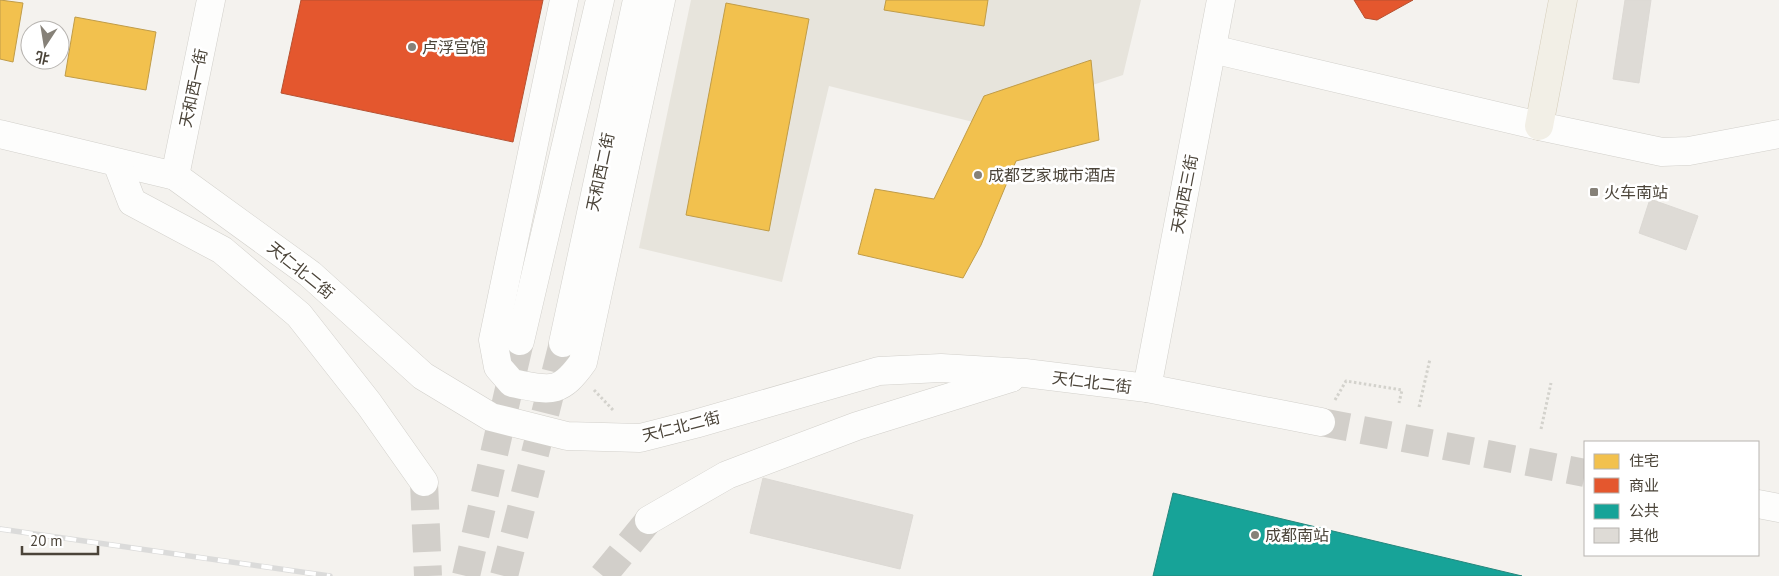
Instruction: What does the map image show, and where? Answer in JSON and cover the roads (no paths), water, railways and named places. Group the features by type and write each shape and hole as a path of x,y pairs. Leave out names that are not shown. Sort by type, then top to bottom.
{"main road":[{"path":"1538,126 1563,0"}],"street":[{"name":"天和西一街","path":"175,176 211,0"},
{"path":"564,0 493,340 498,367 512,384 549,390 570,380 583,362 661,0"},
{"path":"520,341 600,0"},
{"name":"天和西二街","path":"563,343 637,0"},
{"name":"天和西三街","path":"1147,388 1221,0"},
{"path":"1212,49 1538,126 1662,152 1689,150 1779,134"},
{"name":"天仁北二街","path":"0,134 175,176 310,274 423,376 491,417 567,436 640,438 879,371 941,368 1025,373 1147,388 1321,422"},
{"path":"117,162 132,202 222,250 299,316 369,404 424,482"},
{"path":"649,520 727,475 857,426 1025,373"},
{"path":"1759,504 1779,508"}],"tunnel":[{"path":"466,576 520,341"},
{"path":"504,576 563,343"},
{"path":"1321,422 1584,473"},
{"path":"424,482 428,576"},
{"path":"603,576 649,520"}],"railway":[{"path":"0,529 330,576"}],"place":[{"name":"卢浮宫馆","path":"412,47"},
{"name":"成都艺家城市酒店","path":"978,175"},
{"name":"火车南站","path":"1594,192"},
{"name":"成都南站","path":"1255,535"}]}
